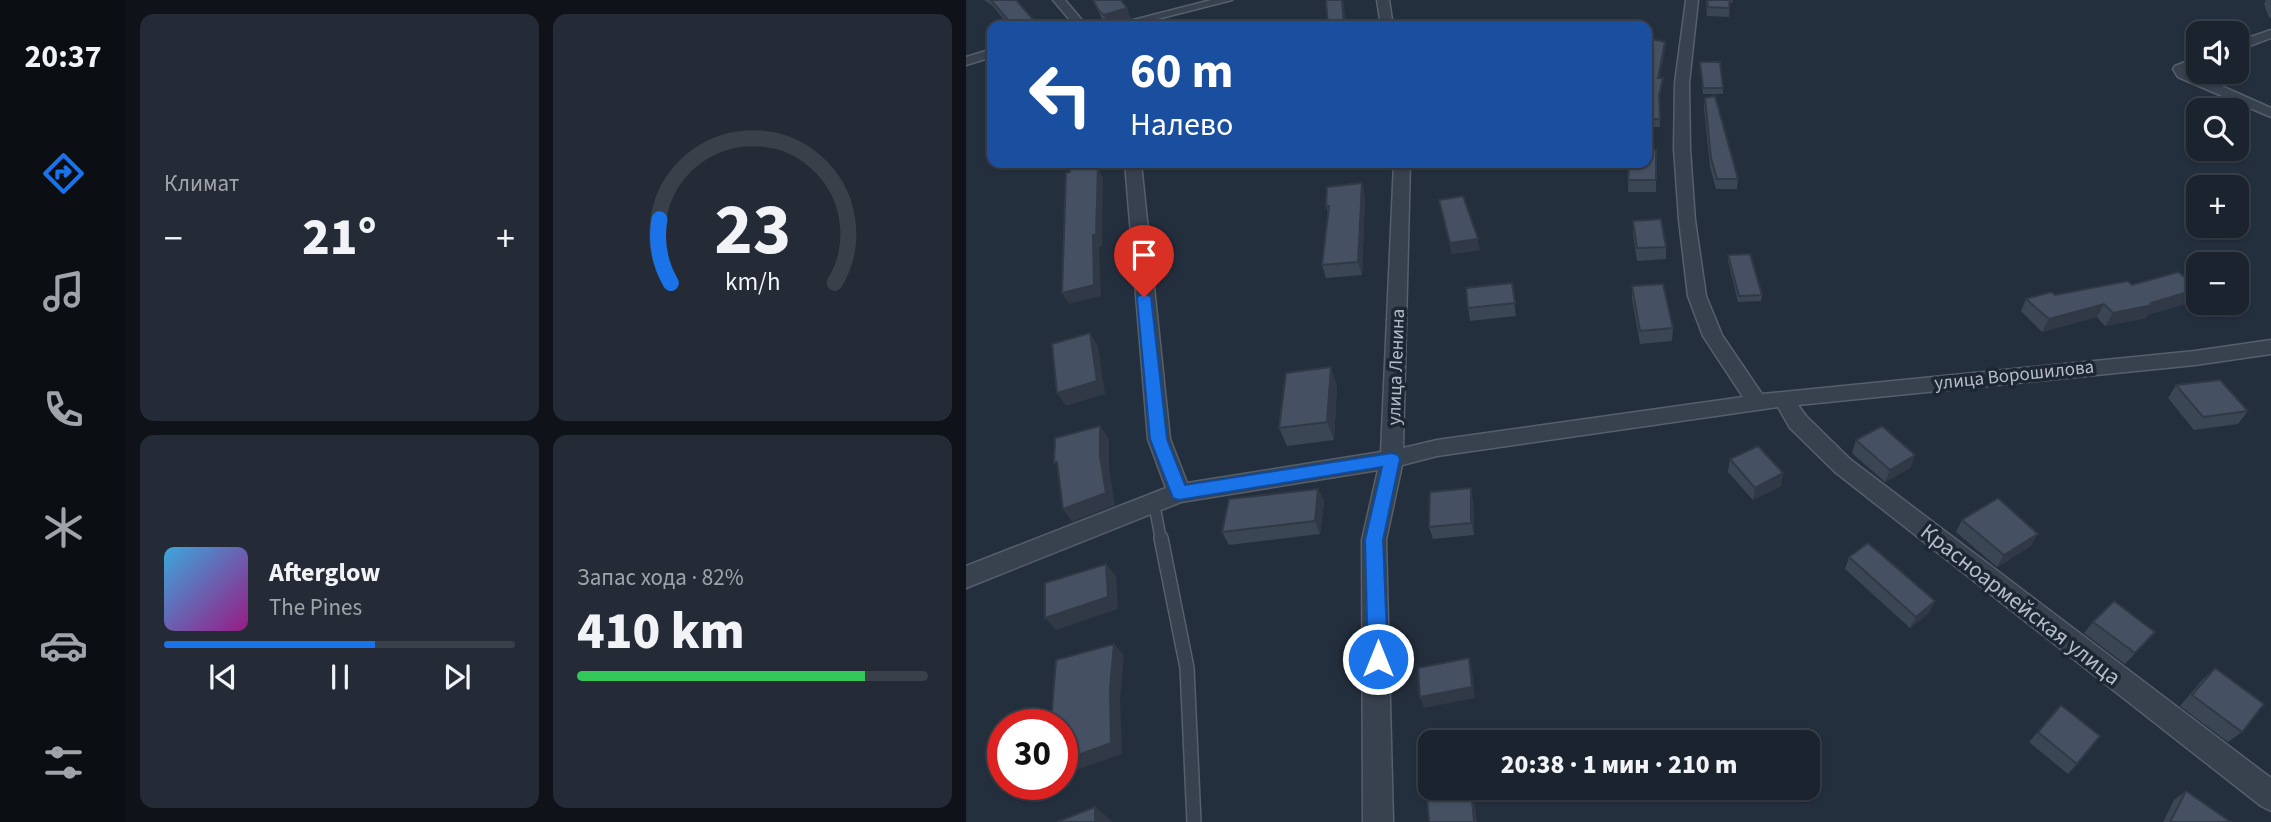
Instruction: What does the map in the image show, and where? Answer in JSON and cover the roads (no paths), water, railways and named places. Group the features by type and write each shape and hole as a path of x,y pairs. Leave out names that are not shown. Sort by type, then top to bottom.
{"street":[{"path":"1059,0 1077,21"},
{"path":"1137,21 1226,0"},
{"path":"1383,0 1386,21"},
{"path":"1692,0 1682,96 1684,174 1695,285 1703,315 1713,336 1757,402"},
{"path":"2249,42 2271,34"},
{"path":"966,61 987,55"},
{"path":"2206,84 2271,113"},
{"path":"1133,168 1159,439 1179,493"},
{"name":"улица Ленина","path":"1378,822 1374,540 1392,459 1402,168"},
{"name":"улица Ворошилова","path":"966,577 1179,493 1392,459 1437,448 1757,402 2194,358 2271,347"},
{"name":"Красноармейская улица","path":"1783,399 1798,422 1843,466 2271,796"}],"lane":[{"path":"1154,503 1187,668 1194,822"}]}
